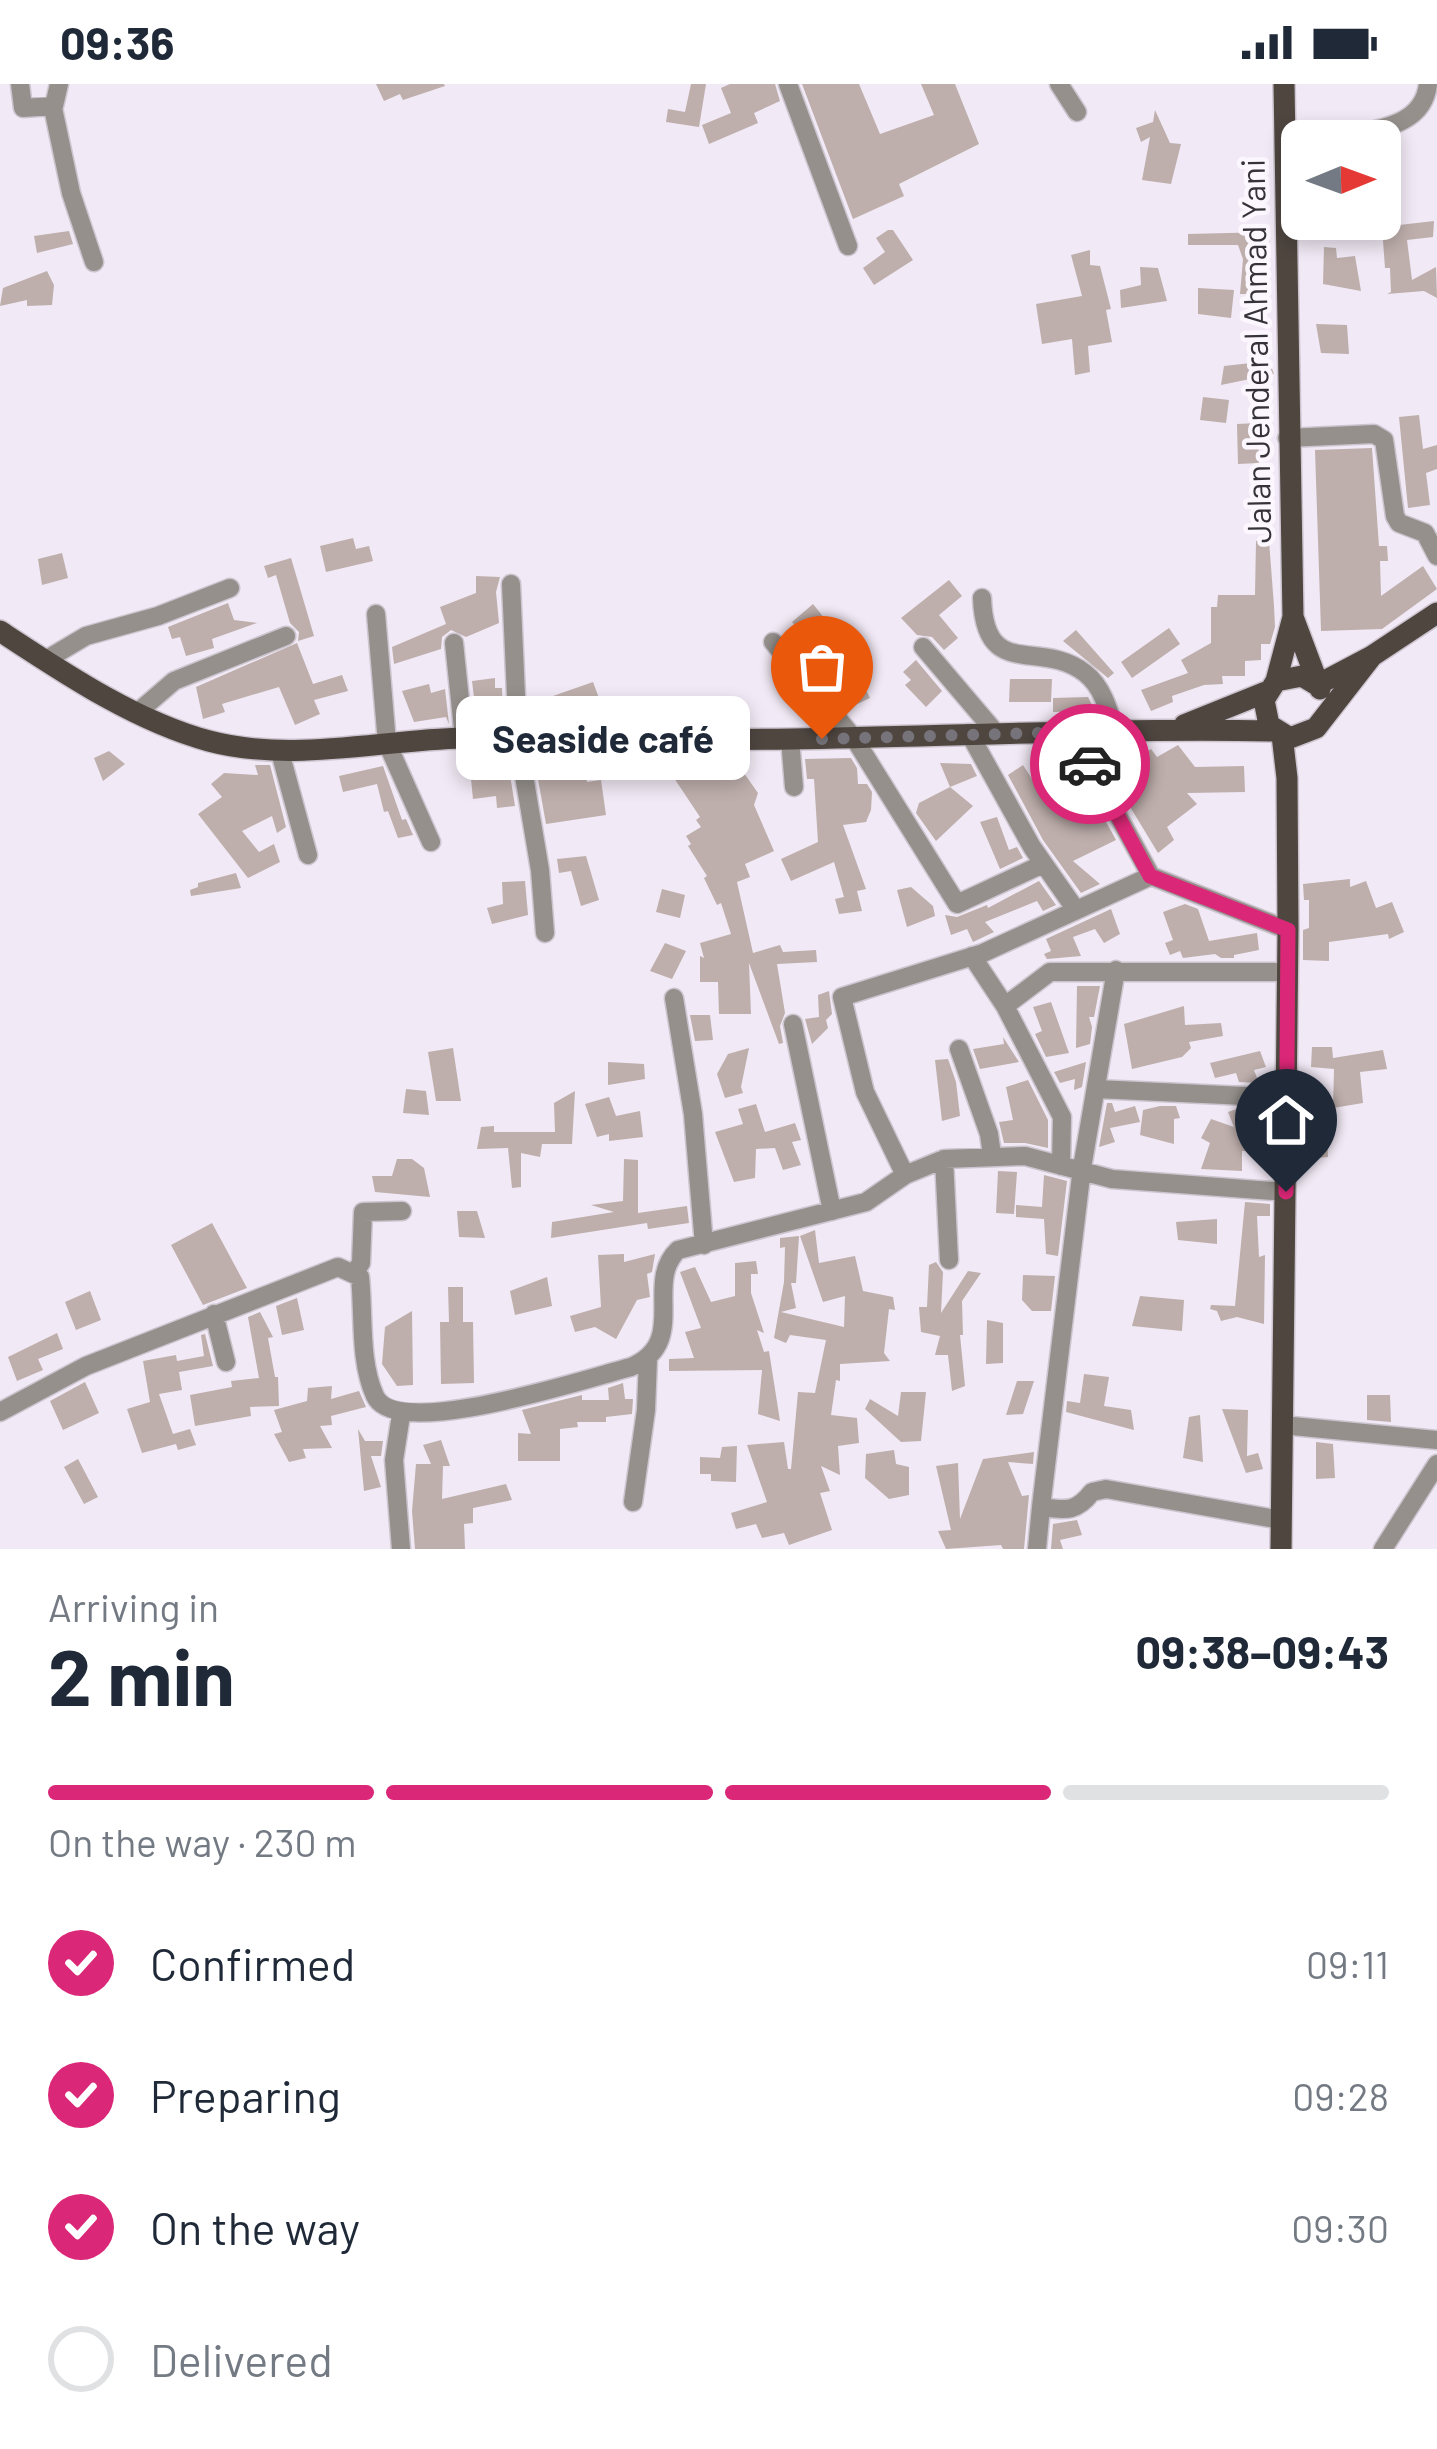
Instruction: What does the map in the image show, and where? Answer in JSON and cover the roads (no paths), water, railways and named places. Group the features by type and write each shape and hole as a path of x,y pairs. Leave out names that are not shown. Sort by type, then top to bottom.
{"main road":[{"name":"Jalan Jenderal Ahmad Yani","path":"1284,84 1289,120"},
{"name":"Jalan Jenderal Ahmad Yani","path":"1291,240 1287,439 1293,617 1317,685"},
{"path":"1317,685 1437,613"},
{"name":"Jalan Jenderal Ahmad Yani","path":"1271,686 1293,617"},
{"path":"0,631 138,712 206,740 280,752 464,738 790,740 1172,730 1278,733 1290,738 1315,727 1372,656"},
{"path":"1172,730 1302,676 1317,685 1325,702 1287,778"},
{"path":"1271,686 1265,717 1278,733 1287,778 1281,1549"}],"street":[{"path":"20,84 23,108 52,108"},
{"path":"59,84 52,108 71,193 94,262"},
{"path":"788,84 848,246"},
{"path":"1059,84 1077,112"},
{"path":"1400,120 1426,99 1428,84"},
{"path":"1287,439 1374,434 1384,440 1399,523 1425,532 1437,556"},
{"path":"511,584 518,740 540,870 544,933"},
{"path":"44,661 86,636 158,616 230,588"},
{"path":"982,598 986,627 996,645 1006,653 1042,658 1086,674 1104,697 1115,732"},
{"path":"376,614 387,743 431,842"},
{"path":"138,712 173,682 286,636"},
{"path":"773,642 854,738 957,904 1043,864"},
{"path":"454,644 464,738"},
{"path":"923,647 996,733"},
{"path":"1072,732 1150,876 1288,930"},
{"path":"969,733 1043,864 1076,910"},
{"path":"790,740 794,787"},
{"path":"280,752 308,854"},
{"path":"905,1175 865,1091 842,997 972,956 1150,876"},
{"path":"972,956 1005,1006 1062,1118 1061,1166"},
{"path":"1037,1549 1082,1168 1116,970"},
{"path":"1005,1006 1050,973 1287,972"},
{"path":"674,998 693,1114 704,1245"},
{"path":"793,1024 832,1211"},
{"path":"958,1049 992,1155"},
{"path":"1096,1088 1286,1098"},
{"path":"0,1412 86,1366 338,1267 360,1277 366,1350 376,1398 388,1411 443,1414 631,1367 648,1359 658,1346 670,1258 678,1250 873,1199 905,1175 944,1159 1025,1156 1112,1179 1286,1192"},
{"path":"944,1159 949,1260"},
{"path":"355,1272 361,1263 363,1212 402,1211"},
{"path":"214,1314 226,1362"},
{"path":"633,1502 648,1359"},
{"path":"401,1415 394,1460 401,1549"},
{"path":"1282,1425 1437,1440"},
{"path":"1382,1549 1437,1464"},
{"path":"1040,1507 1072,1510 1081,1507 1091,1492 1106,1489 1281,1520"}],"place":[{"name":"Seaside café","path":"822,739"}]}
